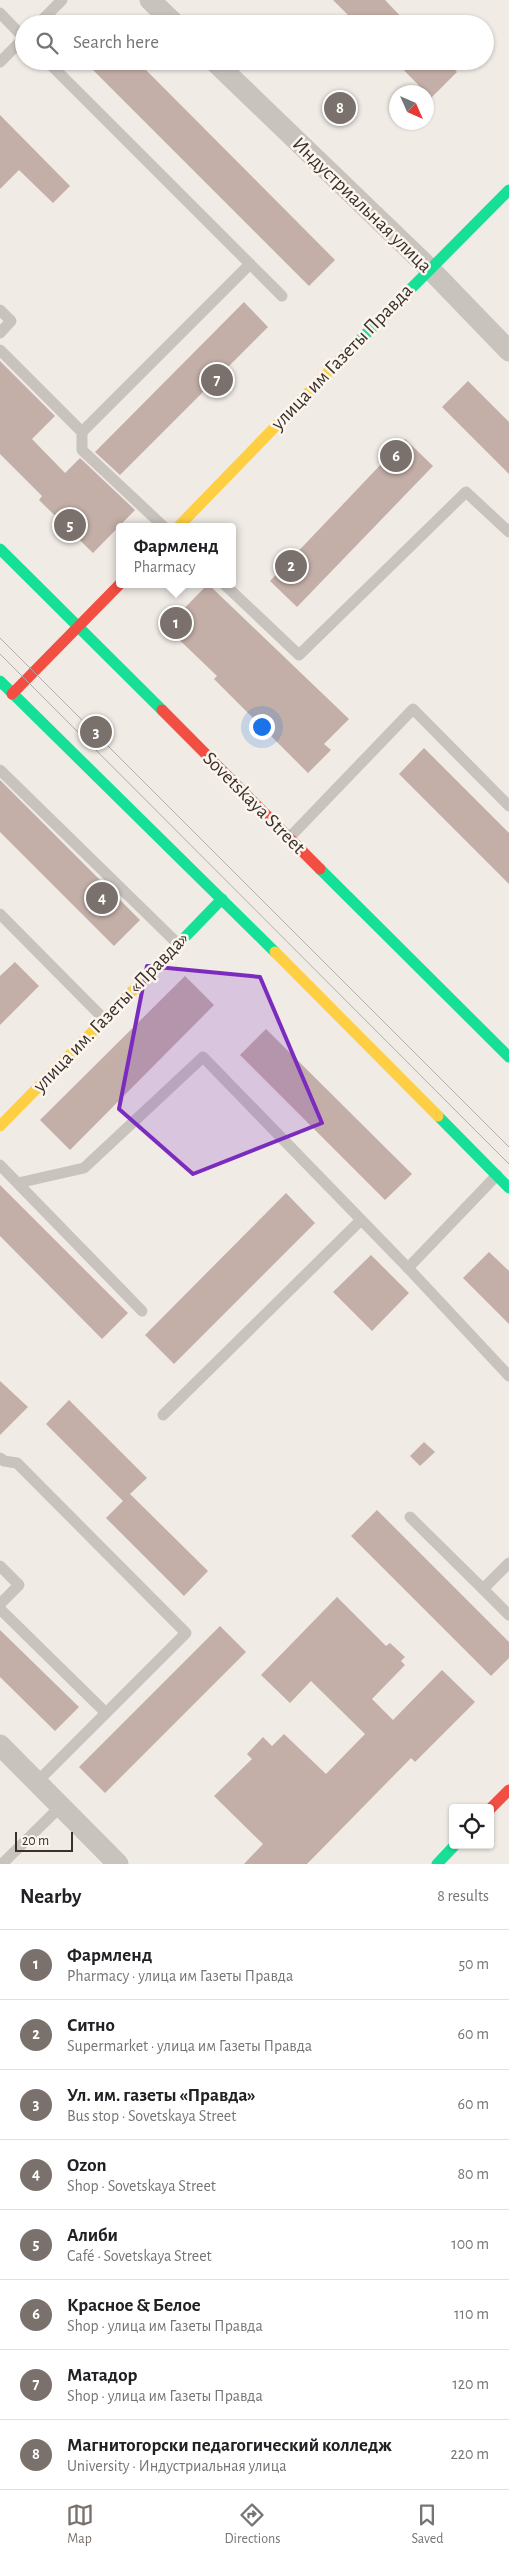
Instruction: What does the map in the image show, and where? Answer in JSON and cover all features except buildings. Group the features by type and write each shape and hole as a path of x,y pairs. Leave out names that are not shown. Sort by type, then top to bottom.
{"main road":[{"name":"улица им Газеты Правда","path":"182,523 429,268 509,190"},
{"name":"Sovetskaya Street","path":"0,549 509,1057"},
{"path":"12,694 116,588"},
{"path":"0,682 222,899 509,1188"},
{"name":"улица им. Газеты «Правда»","path":"0,1126 222,899"},
{"path":"494,1805 509,1790"},
{"path":"437,1864 451,1849"}],"street":[{"path":"150,0 166,15"},
{"name":"Индустриальная улица","path":"223,70 429,268 509,351"},
{"path":"0,1745 118,1864"}],"lane":[{"path":"47,15 62,0"},
{"path":"0,13 15,29"},
{"path":"0,62 15,47"},
{"path":"56,70 282,296"},
{"path":"82,432 250,264"},
{"path":"0,310 12,321 0,333"},
{"path":"0,350 82,432 82,450 160,523"},
{"path":"228,588 299,655 466,492 509,532"},
{"path":"288,838 413,709 509,806"},
{"path":"0,770 178,944"},
{"path":"0,914 104,1019"},
{"path":"18,1183 84,1168 203,1057 362,1220 509,1376"},
{"path":"0,1165 142,1311"},
{"path":"408,1268 497,1175"},
{"path":"163,1415 362,1220"},
{"path":"1,1461 16,1463 186,1633 37,1782"},
{"path":"410,1517 509,1614"},
{"path":"483,1589 509,1563"},
{"path":"0,1566 19,1584 0,1604"},
{"path":"0,1609 106,1713"},
{"path":"2,1864 61,1806"}],"highlighted area":[{"path":"147,966 260,977 322,1123 193,1174 119,1109"}],"tram line":[{"path":"0,638 509,1147"},
{"path":"0,654 509,1164"}],"traffic: fast":[{"path":"339,361 509,190"},
{"path":"0,549 162,710"},
{"path":"0,681 275,952"},
{"path":"320,869 509,1057"},
{"path":"153,970 222,899"},
{"path":"438,1116 509,1188"},
{"path":"437,1864 451,1849"}],"traffic: slow":[{"path":"182,523 339,361"},
{"path":"275,952 438,1116"},
{"path":"0,1126 153,970"}],"traffic: jam":[{"path":"12,694 116,588"},
{"path":"162,710 320,869"},
{"path":"494,1805 509,1790"}],"place":[{"name":"Магнитогорски педагогический колледж","path":"340,108"},
{"name":"Матадор","path":"217,380"},
{"name":"Красное & Белое","path":"396,456"},
{"name":"Алиби","path":"70,525"},
{"name":"Ситно","path":"291,566"},
{"name":"Фармленд","path":"176,623"},
{"name":"Ул. им. газеты «Правда»","path":"96,732"},
{"name":"Ozon","path":"102,898"}]}
